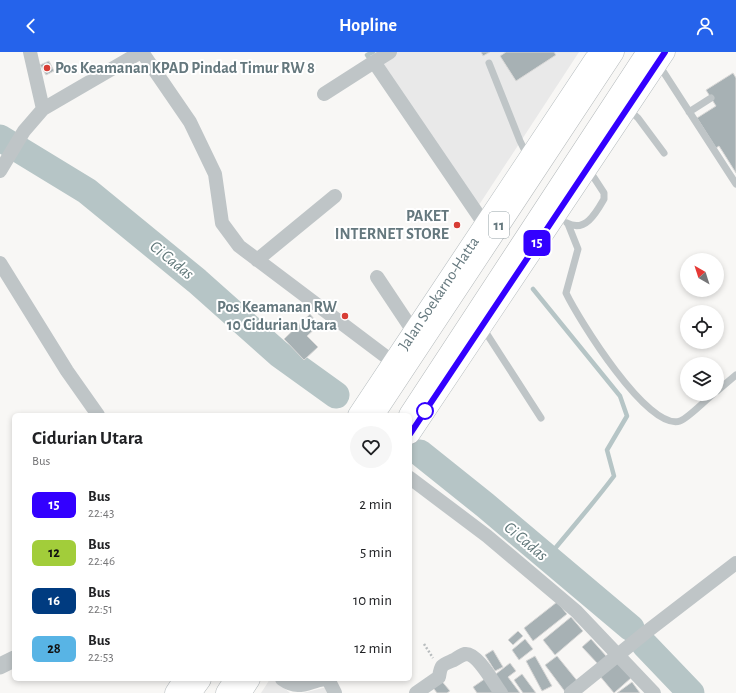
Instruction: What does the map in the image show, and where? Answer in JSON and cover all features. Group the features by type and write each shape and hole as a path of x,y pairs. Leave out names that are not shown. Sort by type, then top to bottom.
{"highway":[{"name":"Jalan Soekarno-Hatta","path":"377,401 613,52"},
{"name":"11","path":"412,425 657,56"},
{"path":"190,693 199,681"},
{"path":"227,693 235,681"}],"main road":[{"name":"Jalan Soekarno-Hatta","path":"361,413 377,401 393,362 600,52"},
{"path":"412,425 482,326 561,221 587,168 628,109 657,56"},
{"path":"175,693 183,681"},
{"path":"240,693 249,681"}],"street":[{"path":"30,52 43,109"},
{"path":"0,171 7,157 24,132 43,109 141,52 190,122 215,174 222,223 239,246 393,362"},
{"path":"324,94 390,52"},
{"path":"374,62 485,225"},
{"path":"257,260 335,196"},
{"path":"0,263 67,371 97,413"},
{"path":"377,277 414,331"},
{"path":"412,480 505,551 623,650 654,693"},
{"path":"571,693 623,650 736,563"},
{"path":"416,693 439,677 440,668 443,665 466,654 472,656 478,661 501,693"},
{"path":"0,666 12,660"},
{"path":"286,681 301,686 317,681"},
{"path":"329,681 335,693"}],"lane":[{"path":"657,56 689,112 736,184"},
{"path":"489,63 520,141 529,159"},
{"path":"689,112 711,98"},
{"path":"628,109 638,118 664,153"},
{"path":"561,221 574,227 580,227 586,223 604,199 601,188 587,168"},
{"path":"561,221 578,249 566,293 598,346 620,377 657,416 669,422 680,421 704,401"},
{"path":"482,326 541,418"},
{"path":"724,385 736,375"}],"shaded area":[{"path":"389,52 579,52 479,205 376,60"},
{"path":"269,681 276,681 290,693 261,693"},
{"path":"327,687 330,693 303,693"}],"building":[{"path":"481,52 490,52 483,56"},
{"path":"506,52 554,52 556,55 516,81 500,56"},
{"name":"Pos Keamanan KPAD Pindad Timur RW 8","path":"49,61 54,71 46,75 40,65"},
{"path":"733,73 736,78 736,173 719,146 716,148 697,118 716,106 706,90"},
{"path":"310,314 319,325 307,336 318,347 304,360 284,339"},
{"path":"557,602 567,614 533,641 524,628"},
{"path":"571,617 583,631 555,655 543,640"},
{"path":"518,631 523,636 513,645 508,640"},
{"path":"525,639 533,649 519,660 512,650"},
{"path":"591,639 607,657 598,664 582,647"},
{"path":"493,650 503,667 495,671 485,655"},
{"path":"535,656 552,686 542,691 526,661"},
{"path":"557,656 579,683 566,693 545,665"},
{"path":"617,661 631,678 614,693 599,675"},
{"path":"510,663 516,671 508,677 520,693 504,693 492,677"},
{"path":"522,674 536,693 523,693 514,680"},
{"path":"486,678 495,693 477,693 473,687"},
{"path":"440,679 450,691 447,693 437,693 431,685"},
{"path":"632,682 640,693 617,693"}],"waterway":[{"path":"372,62 367,55 373,52"},
{"name":"Ci Cadas","path":"0,138 87,191 197,281 279,354 336,395"},
{"path":"533,289 620,396 627,416 607,450 614,476 548,557"},
{"name":"Ci Cadas","path":"420,453 485,505 631,628"},
{"name":"Ci Cadas","path":"645,645 691,693"}],"bus line":[{"name":"15","path":"412,431 665,52"}],"place":[{"name":"Pos Keamanan KPAD Pindad Timur RW 8","path":"47,68"},
{"name":"PAKET INTERNET STORE","path":"457,225"},
{"name":"Pos Keamanan RW 10 Cidurian Utara","path":"345,316"}]}
